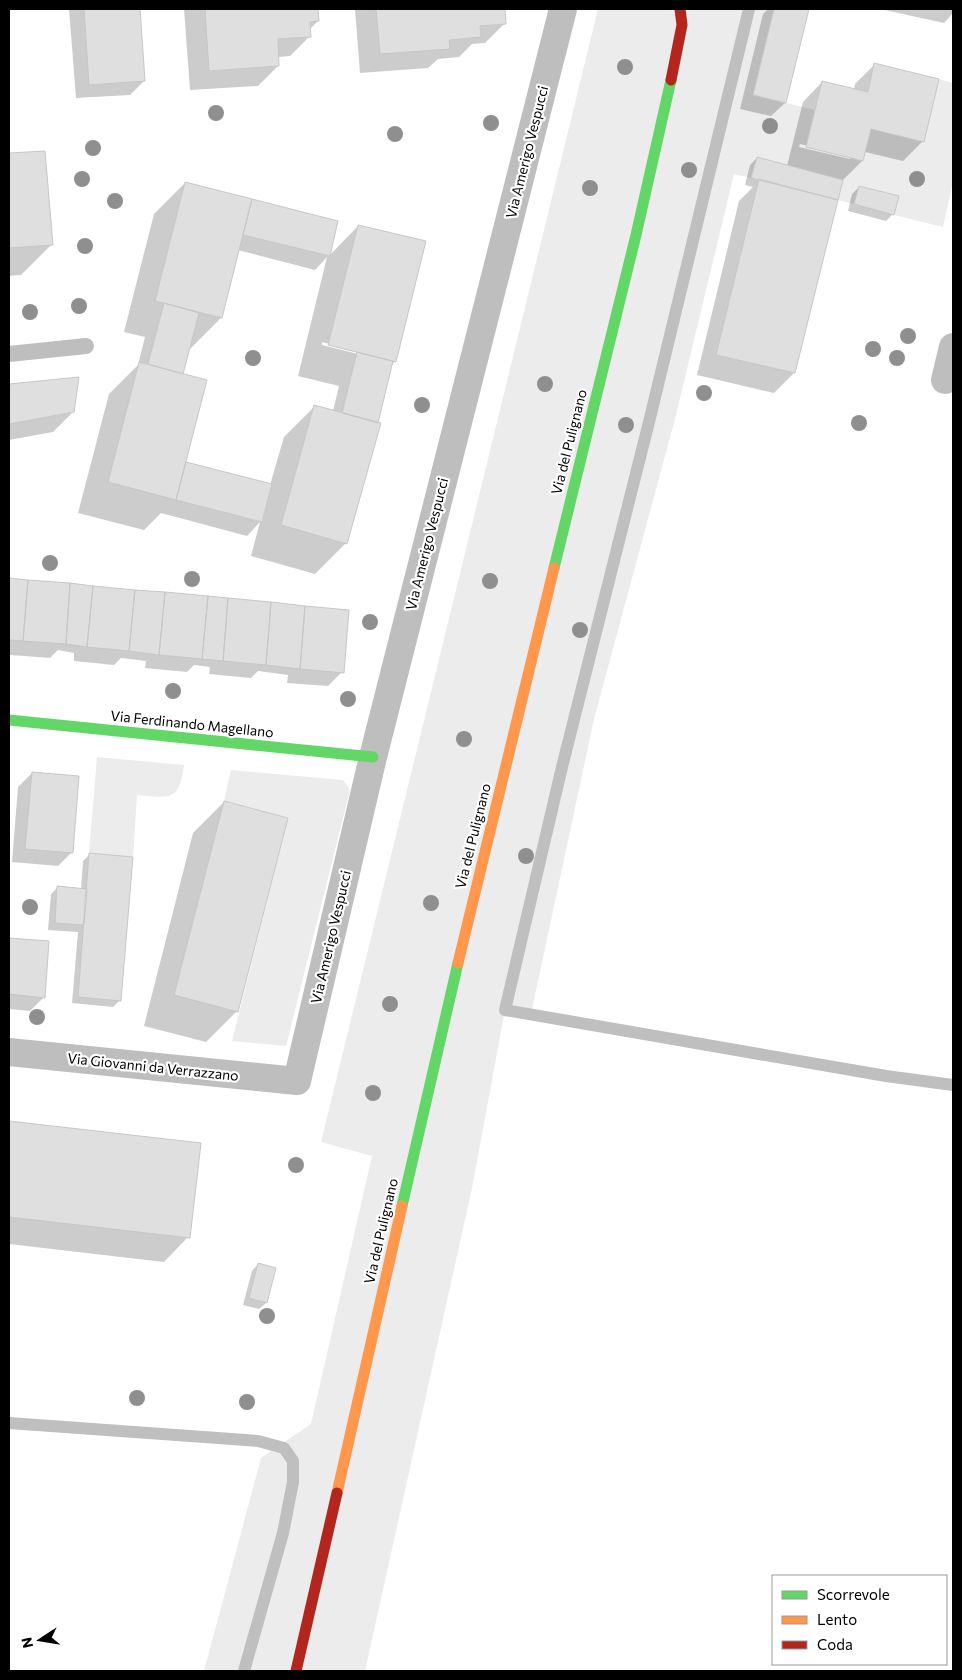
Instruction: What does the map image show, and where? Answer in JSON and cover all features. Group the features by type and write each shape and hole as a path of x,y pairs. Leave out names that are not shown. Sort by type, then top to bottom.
{"street":[{"name":"Via Amerigo Vespucci","path":"297,1081 373,757 563,9"},
{"name":"Via del Pulignano","path":"296,1671 479,872 636,235 678,49 682,25 680,9"},
{"path":"945,380 953,347"},
{"name":"Via Ferdinando Magellano","path":"9,720 373,757"},
{"name":"Via Giovanni da Verrazzano","path":"9,1052 297,1081"}],"lane":[{"path":"9,354 86,346"}],"shaded area":[{"path":"598,9 774,9 754,95 815,110 806,147 863,161 871,129 924,142 939,79 953,83 953,182 943,227 894,215 899,196 859,186 854,204 838,200 843,180 757,157 751,178 734,174 675,419 594,719 531,1014 505,1010 472,1188 365,1671 204,1671 261,1458 311,1424 372,1156 321,1142"},
{"path":"97,757 184,765 176,792 165,797 137,795 133,857 89,853"},
{"path":"231,770 343,780 350,790 286,1046 232,1041 288,818 224,801"}],"building":[{"path":"84,9 140,9 145,81 89,85"},
{"path":"205,9 318,9 319,21 310,22 311,37 278,39 279,66 209,71"},
{"path":"376,9 505,9 506,24 480,26 481,37 449,40 450,49 380,54"},
{"path":"774,9 809,9 786,103 753,95"},
{"path":"874,63 939,79 924,142 871,129 863,161 806,147 822,81 868,92"},
{"path":"45,151 53,245 9,248 9,153"},
{"path":"757,157 843,180 838,200 751,178"},
{"path":"759,179 838,200 795,373 716,355"},
{"path":"185,182 252,199 222,318 155,301"},
{"path":"859,186 899,196 894,215 854,204"},
{"path":"252,199 338,221 330,256 243,235"},
{"path":"358,225 426,241 396,362 328,345"},
{"path":"164,303 199,313 183,374 148,364"},
{"path":"357,352 393,361 378,423 342,413"},
{"path":"139,362 207,380 176,500 108,482"},
{"path":"79,377 74,412 9,424 9,384"},
{"path":"314,405 381,423 347,544 281,525"},
{"path":"186,462 272,484 262,522 176,500"},
{"path":"9,578 28,580 23,641 9,640"},
{"path":"28,580 70,583 66,644 23,641"},
{"path":"70,583 93,586 87,647 66,644"},
{"path":"93,586 135,590 129,651 87,647"},
{"path":"135,590 165,592 159,655 129,651"},
{"path":"165,592 208,596 202,659 159,655"},
{"path":"208,596 228,598 223,661 202,659"},
{"path":"228,598 271,602 266,665 223,661"},
{"path":"271,602 305,606 300,669 266,665"},
{"path":"305,606 349,610 344,673 300,669"},
{"path":"32,772 79,776 73,853 25,849"},
{"path":"224,801 288,818 238,1012 174,995"},
{"path":"89,853 133,857 121,1001 78,997"},
{"path":"57,886 87,889 84,925 55,923"},
{"path":"9,938 49,941 45,998 9,994"},
{"path":"9,1121 201,1143 190,1238 9,1217"},
{"path":"258,1263 276,1268 267,1303 249,1298"}],"waterway":[{"path":"749,9 650,418 562,767 505,1010 886,1076 953,1085"},
{"path":"9,1423 258,1441 284,1448 293,1461 293,1482 283,1533 244,1671"}],"traffic: fast":[{"path":"554,568 636,235 671,80"},
{"path":"9,720 373,757"},
{"path":"402,1206 458,963"}],"traffic: slow":[{"path":"458,963 554,568"},
{"path":"337,1493 402,1206"}],"traffic: jam":[{"path":"671,80 682,25 680,9"},
{"path":"296,1671 337,1493"}]}
